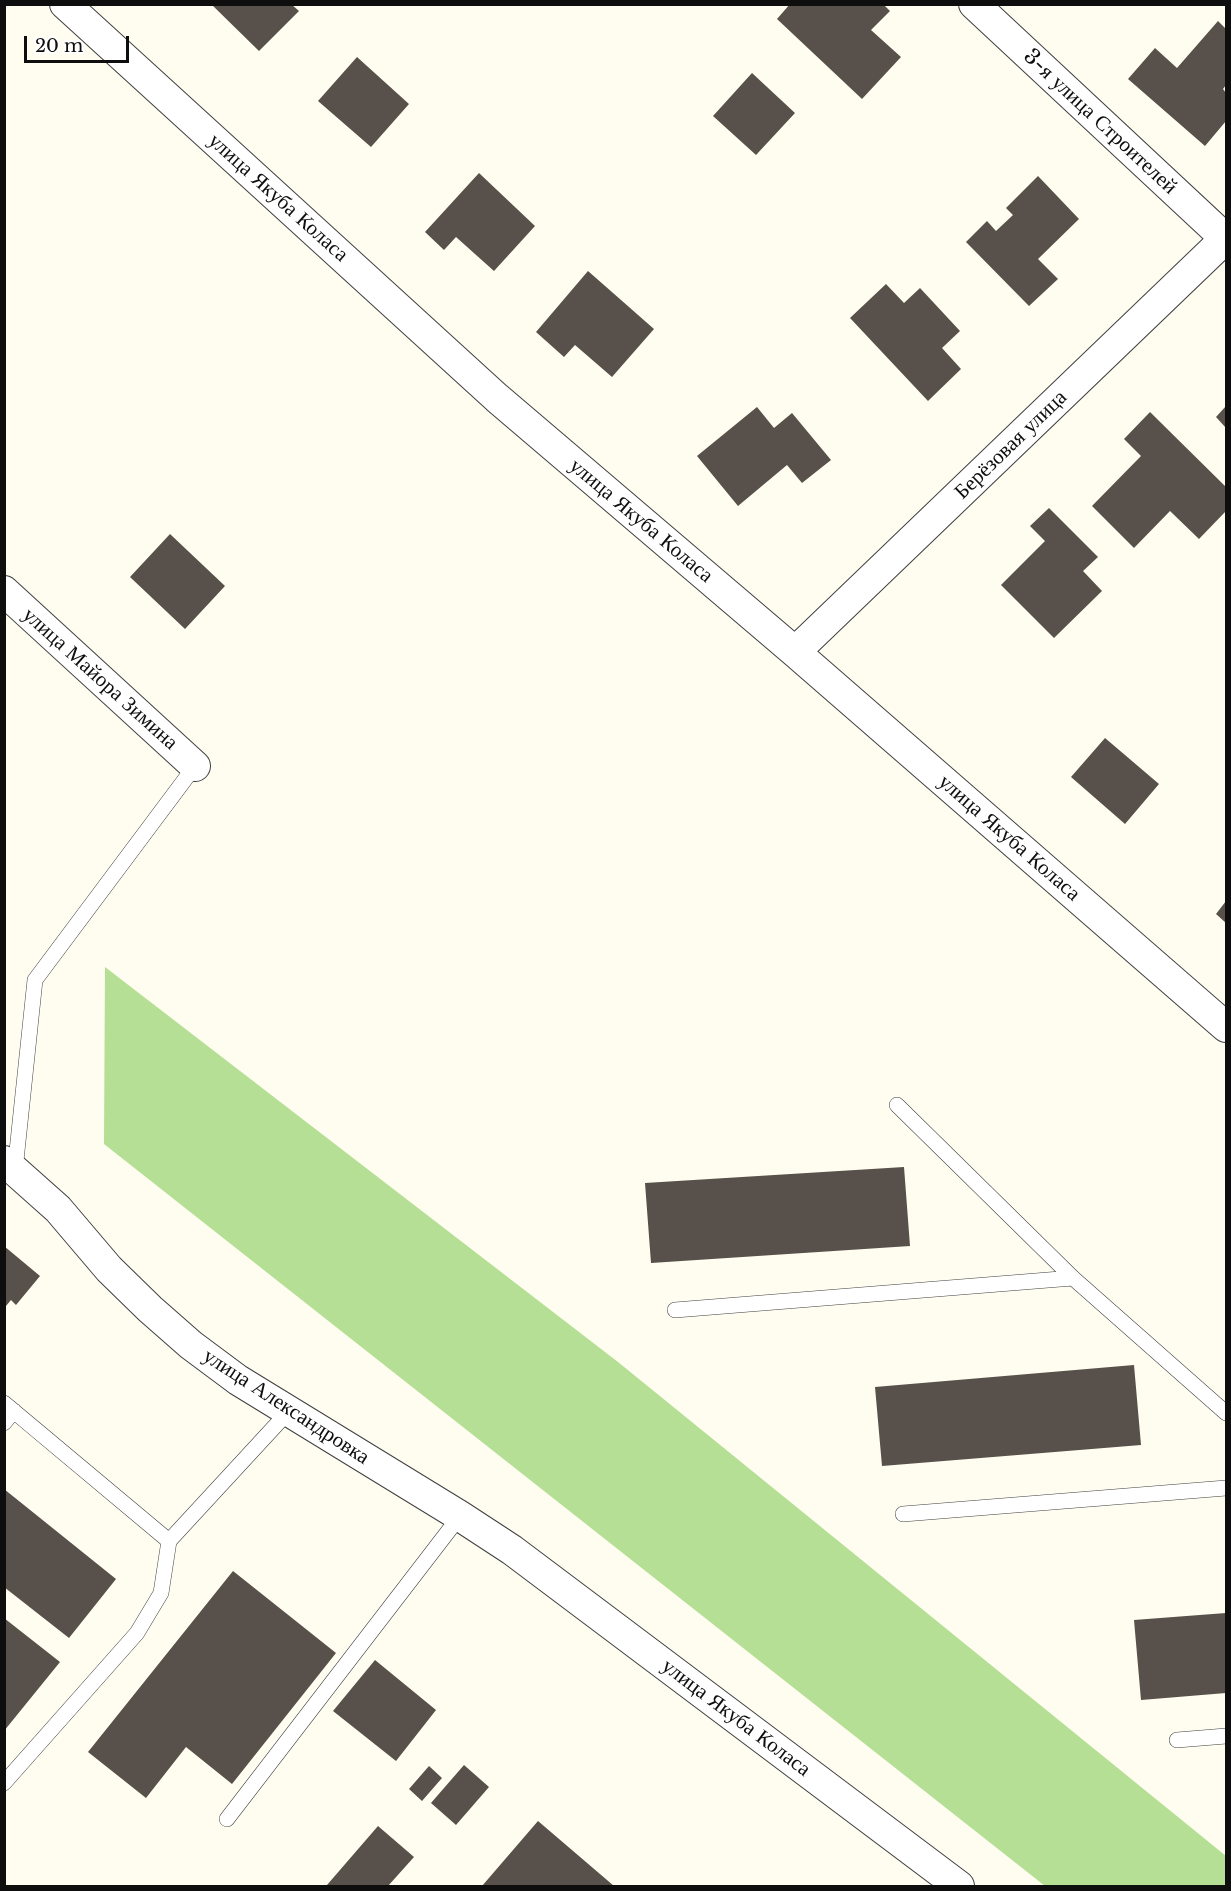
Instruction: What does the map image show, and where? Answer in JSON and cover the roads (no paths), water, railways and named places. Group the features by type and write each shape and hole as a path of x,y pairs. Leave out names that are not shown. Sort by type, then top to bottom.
{"street":[{"name":"улица Якуба Коласа","path":"65,4 497,398 795,652 1227,1027"},
{"name":"3-я улица Строителей","path":"974,4 1226,238"},
{"name":"Берёзовая улица","path":"795,652 1226,238"},
{"name":"улица Майора Зимина","path":"4,591 195,766"},
{"name":"улица Александровка","path":"10,1166 58,1209 109,1269 191,1345 238,1380 512,1550"},
{"name":"улица Якуба Коласа","path":"512,1550 959,1887"}],"lane":[{"path":"10,1166 35,980 195,766"},
{"path":"897,1106 1073,1278 1227,1413"},
{"path":"675,1310 1073,1278"},
{"path":"4,1783 137,1633 161,1593 169,1541 288,1411"},
{"path":"8,1412 169,1541"},
{"path":"903,1514 1227,1488"},
{"path":"227,1819 459,1516"},
{"path":"1177,1740 1227,1736"}]}
